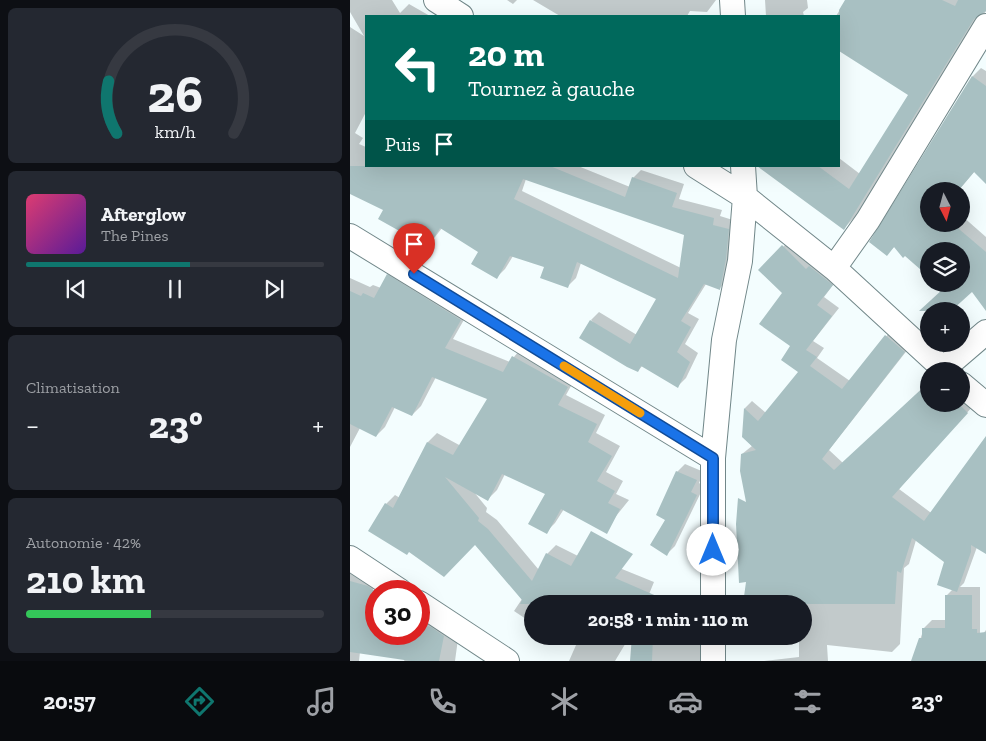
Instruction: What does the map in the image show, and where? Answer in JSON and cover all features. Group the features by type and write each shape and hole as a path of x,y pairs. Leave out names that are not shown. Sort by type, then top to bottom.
{"street":[{"path":"436,0 459,15"},
{"path":"732,0 733,15"},
{"path":"834,268 868,220 986,26"},
{"path":"698,167 745,197 834,268 936,362"},
{"path":"713,595 713,458 724,340 740,261 745,197 743,167"},
{"path":"350,236 713,458"},
{"path":"954,362 986,332"},
{"path":"970,392 986,405"},
{"path":"350,558 383,580"},
{"path":"430,611 507,661"},
{"path":"713,645 713,661"}],"building":[{"path":"845,0 942,0 955,6 958,0 986,0 986,11 974,19 844,230 758,167 819,167 849,189 908,95 840,52 839,10"},
{"path":"972,76 986,86 986,184 974,172 966,182 920,182 920,232 962,232 986,252 986,311 972,292 961,302 929,302 940,292 970,292 970,242 920,242 920,269 905,256 903,258 894,247 887,256 869,242"},
{"path":"350,166 552,167 625,197 632,177 677,193 672,207 714,218 713,225 729,229 720,290 704,284 681,321 691,327 677,352 690,362 678,388 641,366 638,372 627,367 579,338 590,320 630,344 656,299 577,262 568,288 540,278 544,267 510,256 497,279 471,264 478,252 440,228 428,247 378,219 383,210 350,194","holes":["523,179 684,235 678,278 514,199"]},
{"path":"782,245 806,269 809,266 833,285 817,305 832,316 806,350 817,357 810,366 842,389 885,335 905,352 822,459 834,470 920,390 920,412 967,412 892,497 924,521 986,436 986,554 971,545 971,552 957,592 937,585 944,562 912,538 901,573 897,571 895,604 812,604 812,595 744,595 746,582 739,583 736,524 738,498 746,502 740,471 741,454 756,450 742,437 744,408 758,421 798,372 781,360 790,346 759,324 782,293 758,270"},
{"path":"387,274 461,320 445,348 503,372 512,356 568,387 558,405 597,424 588,442 612,456 597,481 615,491 608,503 620,509 607,534 561,509 547,534 528,524 545,494 502,474 488,501 445,477 479,518 478,521 488,529 532,581 546,553 571,566 591,531 633,554 615,578 654,595 524,595 524,604 520,604 522,600 475,545 444,577 409,552 407,555 368,531 385,503 393,508 427,442 453,455 487,399 432,377 412,416 392,407 376,437 350,424 350,291 361,296 363,293 374,298"},
{"path":"676,471 697,480 691,492 697,495 667,556 650,545 665,520 656,515"},
{"path":"350,581 365,585 365,645 430,645 430,627 444,636 439,661 411,661 350,652"},
{"path":"945,595 972,595 972,629 977,629 977,633 986,632 986,661 911,661 919,638 922,638 922,628 945,628"},
{"path":"631,645 653,645 652,661 630,661"}],"slow traffic":[{"path":"564,366 640,413"}],"route":[{"path":"414,274 713,458 713,550"}]}
